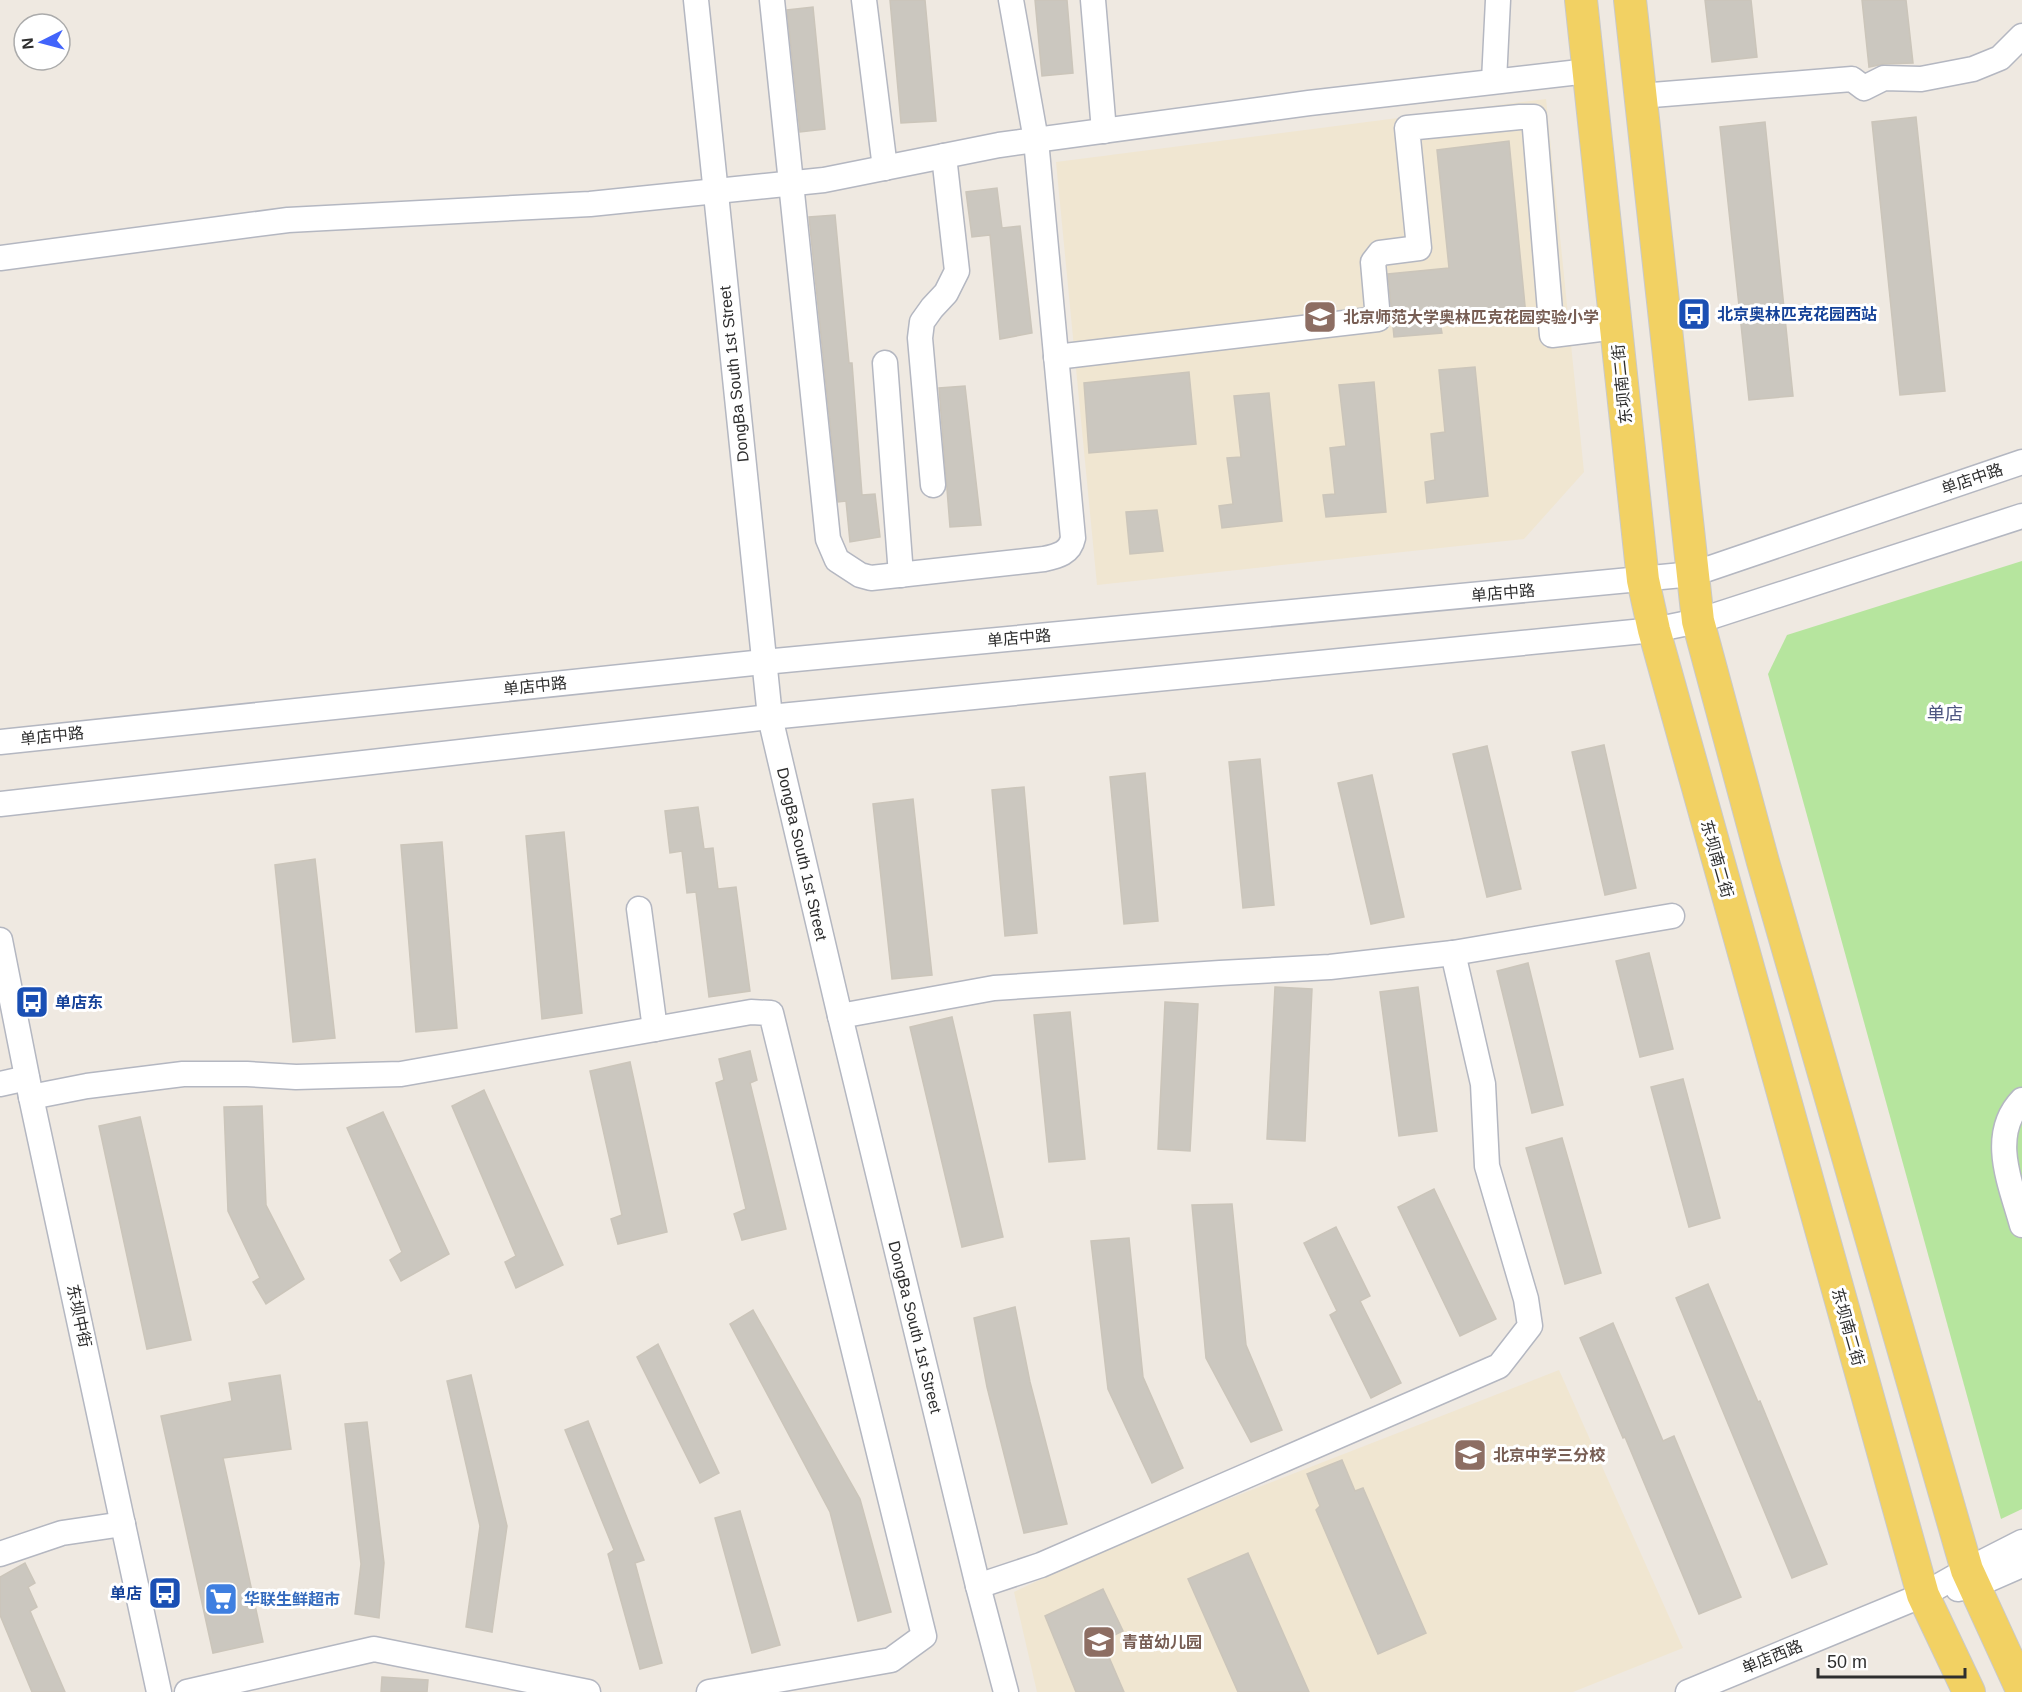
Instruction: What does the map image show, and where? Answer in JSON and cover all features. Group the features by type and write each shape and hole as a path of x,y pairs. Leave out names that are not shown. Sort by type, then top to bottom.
{"main road":[{"name":"东坝南二街","path":"1581,0 1643,580 1654,630 1923,1595 1969,1692"},
{"path":"1630,0 1698,621 1763,862 1970,1578 2022,1690"}],"street":[{"name":"DongBa South 1st Street","path":"696,0 770,717 840,1016 978,1586 1006,1692"},
{"path":"772,0 828,539 837,560 860,575 872,578 1044,559 1063,554 1071,546 1073,538 1036,140 1011,0"},
{"path":"864,0 885,168"},
{"path":"1093,0 1104,131"},
{"path":"1494,81 1498,0"},
{"path":"1640,96 1852,79 1863,87 1884,78 1921,79 1973,69 2000,58 2022,36"},
{"path":"0,258 288,220 590,204 824,180 1036,140 1309,103 1588,71"},
{"path":"1542,76 1532,101 1552,335 1616,327"},
{"path":"1056,357 1378,319 1373,262 1380,253 1419,248 1407,128 1534,117"},
{"path":"933,485 920,338 922,322 946,292 957,271 944,156"},
{"path":"885,363 902,575"},
{"name":"单店中路","path":"0,742 764,662 1693,574 2022,462"},
{"path":"0,804 770,717 1654,630 1698,621 2022,516"},
{"path":"639,909 655,1029"},
{"path":"840,1016 994,988 1330,968 1453,953 1672,916"},
{"name":"东坝中街","path":"0,940 29,1087 159,1692"},
{"path":"978,1586 1041,1565 1500,1366 1530,1326 1526,1299 1487,1166 1483,1084 1453,953"},
{"path":"0,1084 29,1087 87,1086 183,1074 296,1077 401,1074 751,1012 771,1013 924,1636 891,1660 820,1682 709,1692"},
{"path":"2022,1100 2014,1108 2004,1135 2003,1159 2022,1225"},
{"path":"0,1554 62,1533 123,1524"},
{"name":"单店西路","path":"1970,1578 2022,1542"},
{"name":"单店西路","path":"1688,1692 1923,1595 1970,1578 2022,1565"},
{"path":"187,1692 374,1649 588,1692"}],"shaded area":[{"name":"北京师范大学奥林匹克花园实验小学","path":"1546,99 1584,472 1524,539 1097,585 1056,162"},
{"name":"北京中学三分校","path":"1559,1370 1683,1648 1573,1692 1037,1692 1014,1592 1126,1539"}],"green space":[{"path":"2022,561 2022,1509 2001,1519 1768,674 1787,635"}],"building":[{"path":"890,0 925,0 936,121 901,123"},
{"path":"1035,0 1067,0 1073,73 1042,76"},
{"path":"1705,0 1751,0 1757,57 1712,62"},
{"path":"1862,0 1906,0 1913,63 1869,67"},
{"path":"813,7 825,129 800,132 787,10"},
{"path":"1916,117 1945,391 1900,395 1872,122"},
{"path":"1765,122 1793,396 1749,400 1720,127"},
{"path":"1509,141 1526,316 1440,323 1442,333 1394,337 1388,274 1449,268 1437,150"},
{"path":"997,188 1002,228 1020,226 1032,333 1000,339 990,235 972,237 966,192"},
{"path":"835,215 849,363 852,363 862,495 875,494 880,537 850,542 846,501 838,502 809,217"},
{"path":"1475,367 1488,496 1427,503 1425,482 1435,480 1431,434 1445,432 1439,370"},
{"path":"1189,372 1196,444 1089,453 1084,383"},
{"path":"1374,382 1386,512 1326,517 1323,495 1335,494 1330,448 1346,446 1339,385"},
{"path":"965,386 981,525 950,527 939,388"},
{"path":"1269,393 1282,521 1222,528 1219,506 1233,504 1227,458 1241,457 1234,396"},
{"path":"1157,510 1163,551 1130,554 1126,512"},
{"path":"1604,745 1636,888 1605,895 1572,752"},
{"path":"1487,746 1521,889 1487,897 1453,754"},
{"path":"1260,759 1274,905 1243,908 1229,762"},
{"path":"1145,773 1158,921 1124,924 1110,777"},
{"path":"1372,775 1404,917 1371,924 1338,783"},
{"path":"1024,787 1037,933 1005,936 992,790"},
{"path":"913,799 932,975 892,979 873,804"},
{"path":"698,807 704,849 713,848 718,889 736,887 750,991 709,997 696,892 687,893 682,851 670,853 665,811"},
{"path":"564,832 582,1013 542,1019 526,836"},
{"path":"442,842 457,1028 416,1032 401,845"},
{"path":"315,859 335,1038 293,1042 275,865"},
{"path":"1649,953 1673,1049 1640,1057 1616,961"},
{"path":"1528,963 1563,1105 1532,1113 1497,971"},
{"path":"1275,987 1312,989 1305,1141 1267,1139"},
{"path":"1418,987 1437,1131 1399,1136 1380,992"},
{"path":"1165,1002 1198,1004 1190,1151 1158,1149"},
{"path":"1070,1012 1085,1159 1049,1162 1034,1015"},
{"path":"952,1017 1003,1237 962,1247 910,1027"},
{"path":"750,1051 757,1080 750,1083 786,1229 742,1240 734,1214 746,1209 716,1083 724,1080 719,1059"},
{"path":"630,1062 667,1232 618,1244 611,1219 622,1215 590,1071"},
{"path":"1683,1079 1720,1218 1689,1227 1651,1087"},
{"path":"484,1090 563,1265 516,1288 505,1262 516,1256 452,1106"},
{"path":"262,1106 266,1205 304,1279 266,1304 253,1282 260,1278 228,1211 224,1107"},
{"path":"383,1112 449,1254 401,1281 390,1260 402,1252 347,1128"},
{"path":"140,1117 191,1340 147,1349 99,1126"},
{"path":"1562,1138 1601,1273 1565,1284 1526,1148"},
{"path":"1434,1189 1496,1319 1460,1336 1398,1207"},
{"path":"1232,1204 1246,1345 1282,1430 1251,1442 1206,1358 1192,1205"},
{"path":"1336,1227 1370,1296 1360,1301 1401,1383 1371,1398 1330,1315 1337,1311 1304,1243"},
{"path":"1129,1238 1143,1377 1183,1468 1152,1483 1108,1389 1091,1241"},
{"path":"1708,1284 1758,1402 1760,1401 1827,1564 1792,1578 1676,1298"},
{"path":"1015,1307 1030,1382 1067,1524 1024,1533 987,1387 974,1318"},
{"path":"753,1310 860,1499 891,1612 858,1621 830,1512 730,1324"},
{"path":"1613,1323 1663,1441 1674,1436 1741,1597 1699,1614 1625,1437 1623,1438 1580,1338"},
{"path":"658,1344 719,1473 700,1483 637,1357"},
{"path":"280,1375 291,1449 223,1458 263,1642 213,1653 161,1416 232,1401 229,1383"},
{"path":"471,1375 507,1526 492,1632 466,1627 480,1526 447,1381"},
{"path":"588,1421 644,1560 635,1563 662,1663 640,1669 608,1554 614,1550 565,1430"},
{"path":"367,1422 384,1563 379,1618 355,1614 361,1564 345,1424"},
{"path":"1342,1460 1355,1491 1363,1488 1426,1633 1378,1654 1316,1510 1320,1506 1307,1474"},
{"path":"740,1511 780,1645 752,1653 715,1518"},
{"path":"1248,1553 1309,1692 1238,1692 1188,1579"},
{"path":"25,1563 35,1583 28,1587 37,1607 30,1611 65,1692 32,1692 0,1615 0,1577"},
{"path":"1103,1589 1123,1631 1102,1641 1124,1692 1076,1692 1045,1616"},
{"path":"382,1677 428,1680 427,1692 381,1692"}],"place":[{"name":"北京奥林匹克花园西站","path":"1694,314"},
{"name":"北京师范大学奥林匹克花园实验小学","path":"1320,317"},
{"name":"单店东","path":"32,1002"},
{"name":"北京中学三分校","path":"1470,1455"},
{"name":"单店","path":"165,1593"},
{"name":"华联生鲜超市","path":"221,1599"},
{"name":"青苗幼儿园","path":"1099,1642"}],"district":[{"name":"单店","path":"1945,714"}]}
